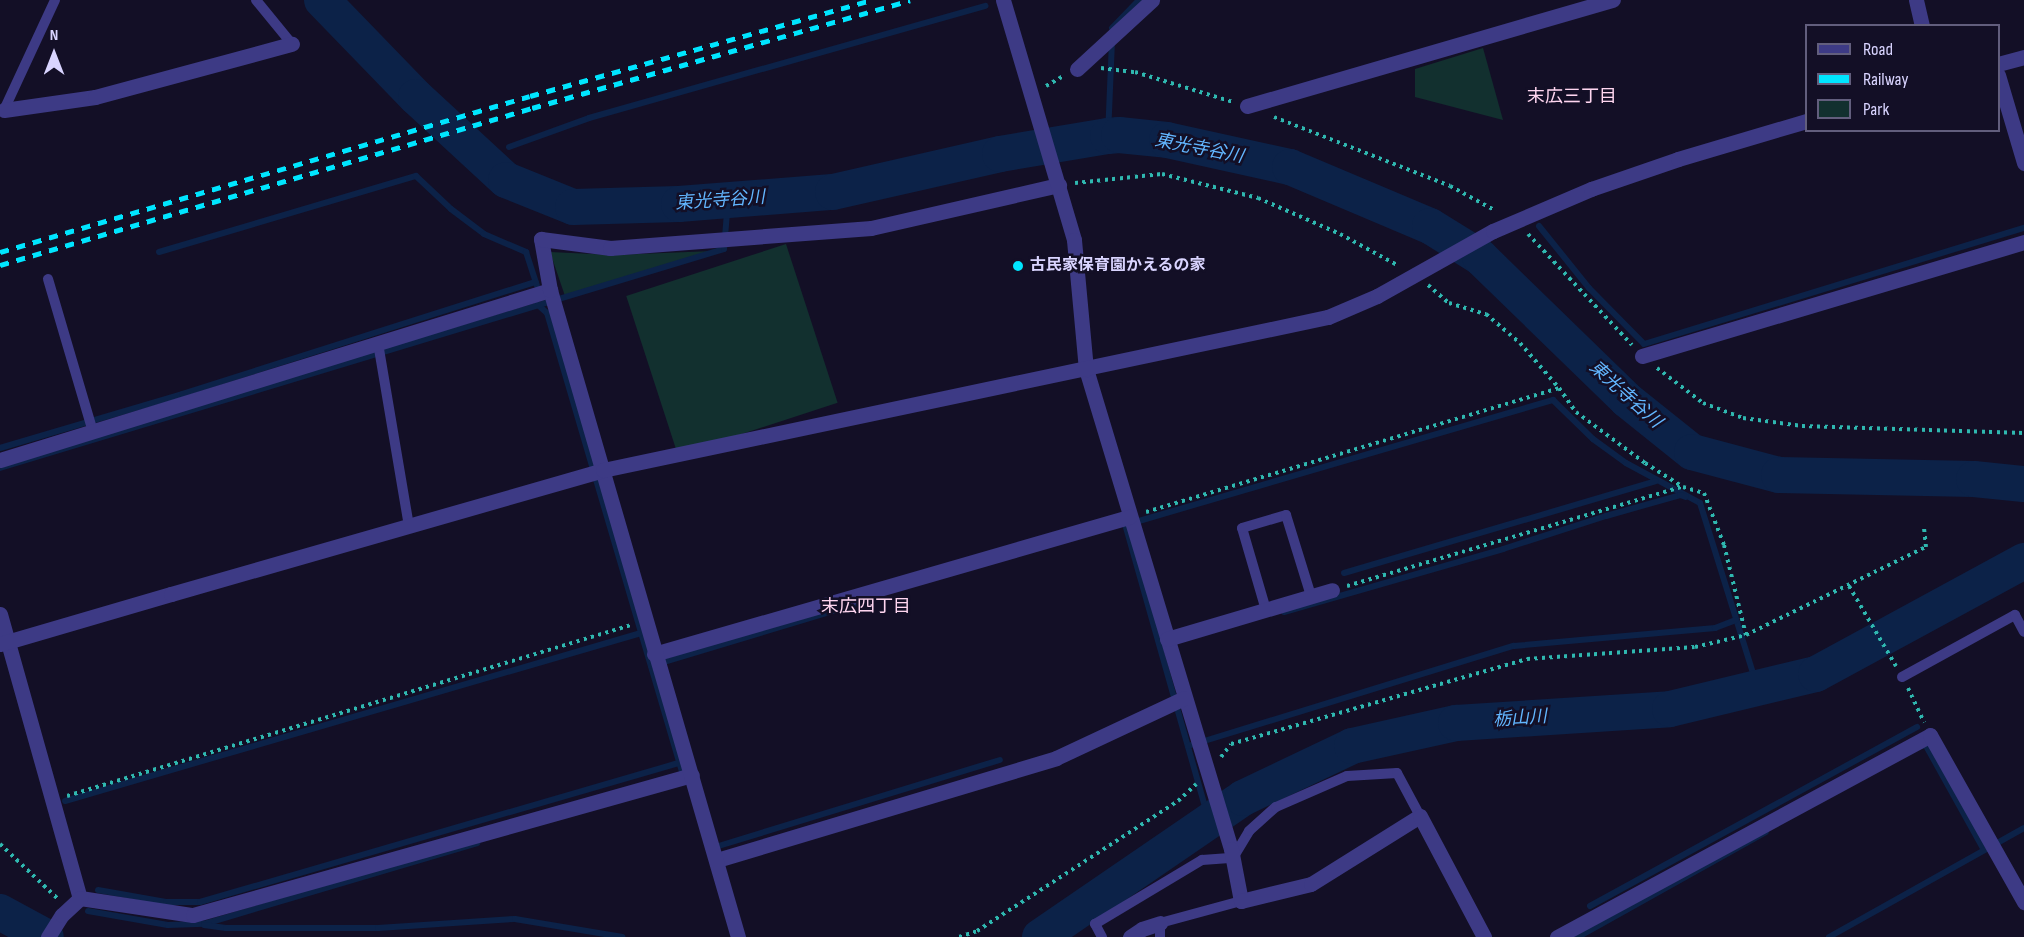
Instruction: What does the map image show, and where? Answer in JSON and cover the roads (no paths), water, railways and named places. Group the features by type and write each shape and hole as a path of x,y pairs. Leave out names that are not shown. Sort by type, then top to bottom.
{"street":[{"path":"1003,0 1074,240 1086,369 1232,853 1241,901 1311,884 1420,816 1484,937"},
{"path":"1077,69 1152,0"},
{"path":"1247,106 1613,0"},
{"path":"1916,0 1922,24"},
{"path":"4,110 95,97 292,44"},
{"path":"2000,63 2024,57"},
{"path":"2000,82 2024,163"},
{"path":"4,643 603,470 1328,317 1422,273 1493,231 1591,189 1678,159 1805,121"},
{"path":"738,937 550,290 541,239 610,248 871,228 1058,180"},
{"path":"1642,356 2024,242"},
{"path":"0,460 550,290"},
{"path":"654,654 1130,517"},
{"path":"1167,639 1332,590"},
{"path":"0,614 4,643 52,800 70,907 48,937"},
{"path":"717,860 1056,758 1184,698"},
{"path":"1557,937 1930,735 2024,902"},
{"path":"70,907 193,915 692,775"},
{"path":"1130,937 1142,929 1160,930"}],"lane":[{"path":"4,110 55,0"},
{"path":"256,0 292,44"},
{"path":"48,279 93,432"},
{"path":"378,343 409,526"},
{"path":"1266,610 1242,528 1286,515 1311,596"},
{"path":"1902,677 2015,615 2024,632"},
{"path":"1102,937 1095,924 1202,860 1232,853 1249,831 1276,807 1347,776 1397,773 1420,816"},
{"path":"1160,930 1241,901"}],"water":[{"path":"1989,467 2024,467 2024,496 1993,490"}],"waterway":[{"name":"東光寺谷川","path":"322,0 416,97 506,180 573,207 679,204 833,192 1000,154 1108,136 1167,140 1290,167 1430,226 1480,257 1627,400 1692,452 1779,475 1974,479 2024,484"},
{"path":"1112,28 1139,0"},
{"path":"509,147 589,118 985,6"},
{"path":"1108,136 1112,41"},
{"path":"159,252 416,176 451,209 484,234 526,252 537,285"},
{"path":"0,468 724,249 728,200"},
{"path":"1539,226 1589,288 1644,344 2024,228"},
{"path":"0,448 182,394 536,282"},
{"path":"537,304 547,313 683,774"},
{"path":"1132,523 1553,400 1593,439 1626,463 1700,503 1758,689"},
{"path":"1344,573 1656,481"},
{"path":"1284,612 1503,549 1606,516 1680,495 1686,497"},
{"path":"1125,524 1209,820"},
{"name":"栃山川","path":"1040,937 1243,798 1352,746 1456,723 1670,709 1816,674 2024,561"},
{"path":"651,666 863,602"},
{"path":"1188,746 1514,646 1715,628 1736,620"},
{"path":"65,801 641,633"},
{"path":"1590,906 1917,727"},
{"path":"1922,746 1925,744 1984,850"},
{"path":"712,848 1000,760"},
{"path":"98,890 166,902 200,902 680,763"},
{"path":"1829,937 2024,828"},
{"path":"1578,937 1766,832"},
{"path":"88,911 168,925 204,924 477,843"},
{"name":"栃山川","path":"0,912 46,937"},
{"path":"204,925 226,928 378,928 515,919 622,937"}],"railway":[{"path":"0,252 530,96 871,0"},
{"path":"0,265 532,108 910,0"}],"place":[{"name":"古民家保育園かえるの家","path":"1018,266"}],"district":[{"name":"末広三丁目","path":"1572,97"},
{"name":"末広四丁目","path":"866,607"}]}
